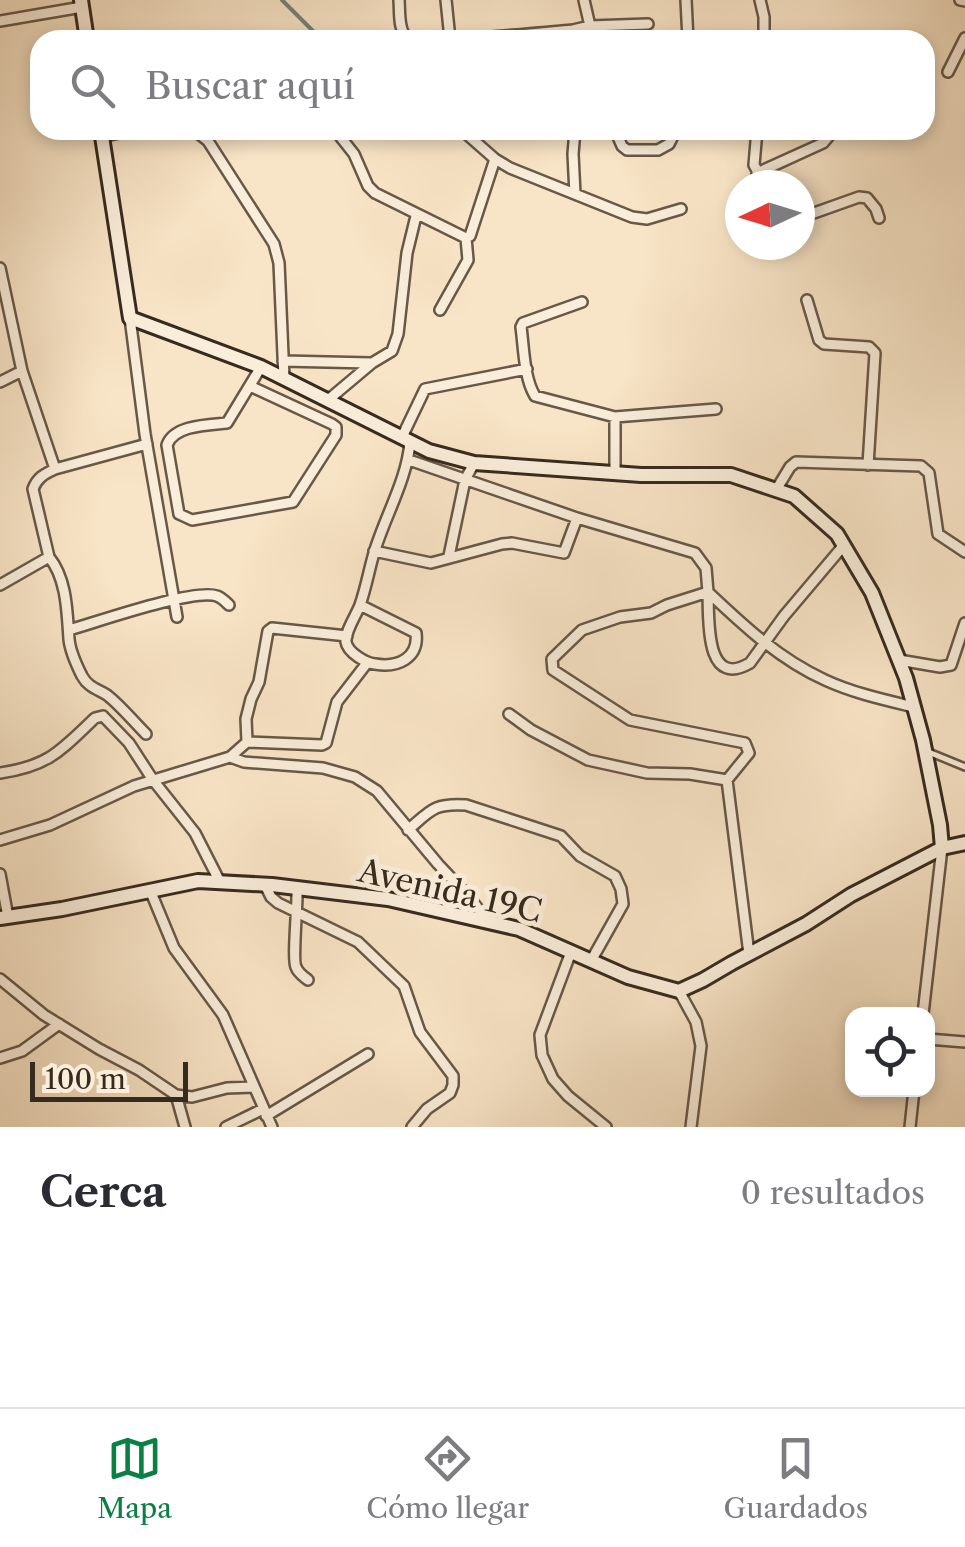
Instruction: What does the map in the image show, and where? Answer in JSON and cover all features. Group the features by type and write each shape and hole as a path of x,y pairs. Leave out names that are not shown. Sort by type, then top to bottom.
{"street":[{"path":"399,0 401,30"},
{"path":"446,0 449,30"},
{"path":"584,0 589,30"},
{"path":"686,0 688,30"},
{"path":"760,0 764,30"},
{"path":"0,21 82,4 86,30"},
{"path":"573,30 648,24"},
{"path":"948,72 965,38"},
{"path":"103,140 177,618"},
{"path":"206,140 274,244 284,378"},
{"path":"343,140 375,193 466,238"},
{"path":"473,140 495,159 640,219 681,208"},
{"path":"574,140 575,194"},
{"path":"619,140 626,150 658,150 671,140"},
{"path":"756,140 756,170"},
{"path":"766,170 827,140"},
{"path":"466,238 470,236 495,159"},
{"path":"815,213 859,197 867,198 879,218"},
{"path":"328,400 392,350 398,334 407,252 416,216"},
{"path":"440,310 468,260 466,238"},
{"path":"0,268 22,372 55,470"},
{"path":"806,300 819,340 824,344 876,352 868,464"},
{"path":"582,302 523,323 532,394 615,417 716,409"},
{"path":"130,318 261,366 429,451 474,463 641,476 731,474 794,496 837,534 872,593 899,660 926,750 942,848 924,1007"},
{"path":"284,360 372,363"},
{"path":"250,386 332,424 336,434 293,502 192,520 184,518 179,514 168,438 203,425 226,423 261,366"},
{"path":"360,605 416,633 417,647 412,656 388,666 366,663 348,648 347,636 408,460 406,440 425,389 526,369"},
{"path":"0,382 22,372"},
{"path":"615,417 616,474"},
{"path":"146,734 108,696 86,682 71,650 70,620 59,572 50,556 33,489 42,475 147,444"},
{"path":"408,460 576,518 695,553 706,568 710,646 724,667 736,669 750,663 844,545"},
{"path":"776,490 796,462 921,466 929,474 938,534 965,552"},
{"path":"449,556 465,480 474,463"},
{"path":"374,551 431,563 512,543 564,553 576,518"},
{"path":"0,585 50,556"},
{"path":"708,592 784,657 826,680 914,707"},
{"path":"708,592 650,613 620,617 582,630 552,659 551,665 630,720 744,743 749,752 727,780 749,954"},
{"path":"70,630 174,599 210,594 220,596 229,606"},
{"path":"899,660 940,667 951,665 965,623"},
{"path":"247,742 246,719 260,682 268,631 272,628 347,636"},
{"path":"0,840 50,825 134,786 230,757 247,742 322,745 326,743 337,702 366,663"},
{"path":"509,714 588,760 646,774 690,774 727,780"},
{"path":"0,774 45,762 95,718 104,716 129,742 195,833 220,882"},
{"path":"230,757 244,762 323,768 355,777 377,791 488,922"},
{"path":"408,830 436,806 451,804 466,805 561,836 580,856 615,876 621,889 623,904 590,961"},
{"path":"691,1127 702,1046 696,1022 679,991 942,848 965,843"},
{"path":"0,874 4,917"},
{"name":"Avenida 19C","path":"4,917 198,881 297,888 388,899 519,929 628,977 679,991"},
{"path":"265,885 278,904 358,942 404,986 420,1032 453,1076 454,1085 450,1094 427,1109 412,1127"},
{"path":"297,888 294,962 297,971 308,980"},
{"path":"150,890 174,948 223,1015 272,1127"},
{"path":"570,952 540,1035 542,1055 568,1096 606,1127"},
{"path":"0,979 44,1015 176,1095 192,1097 227,1088 253,1087"},
{"path":"0,1058 22,1050 59,1024"},
{"path":"935,1040 965,1042"},
{"path":"226,1127 264,1113 368,1054"},
{"path":"176,1095 185,1127"},
{"path":"910,1127 913,1097"}],"lane":[{"path":"926,750 965,767"}],"waterway":[{"path":"282,0 312,30"}]}
